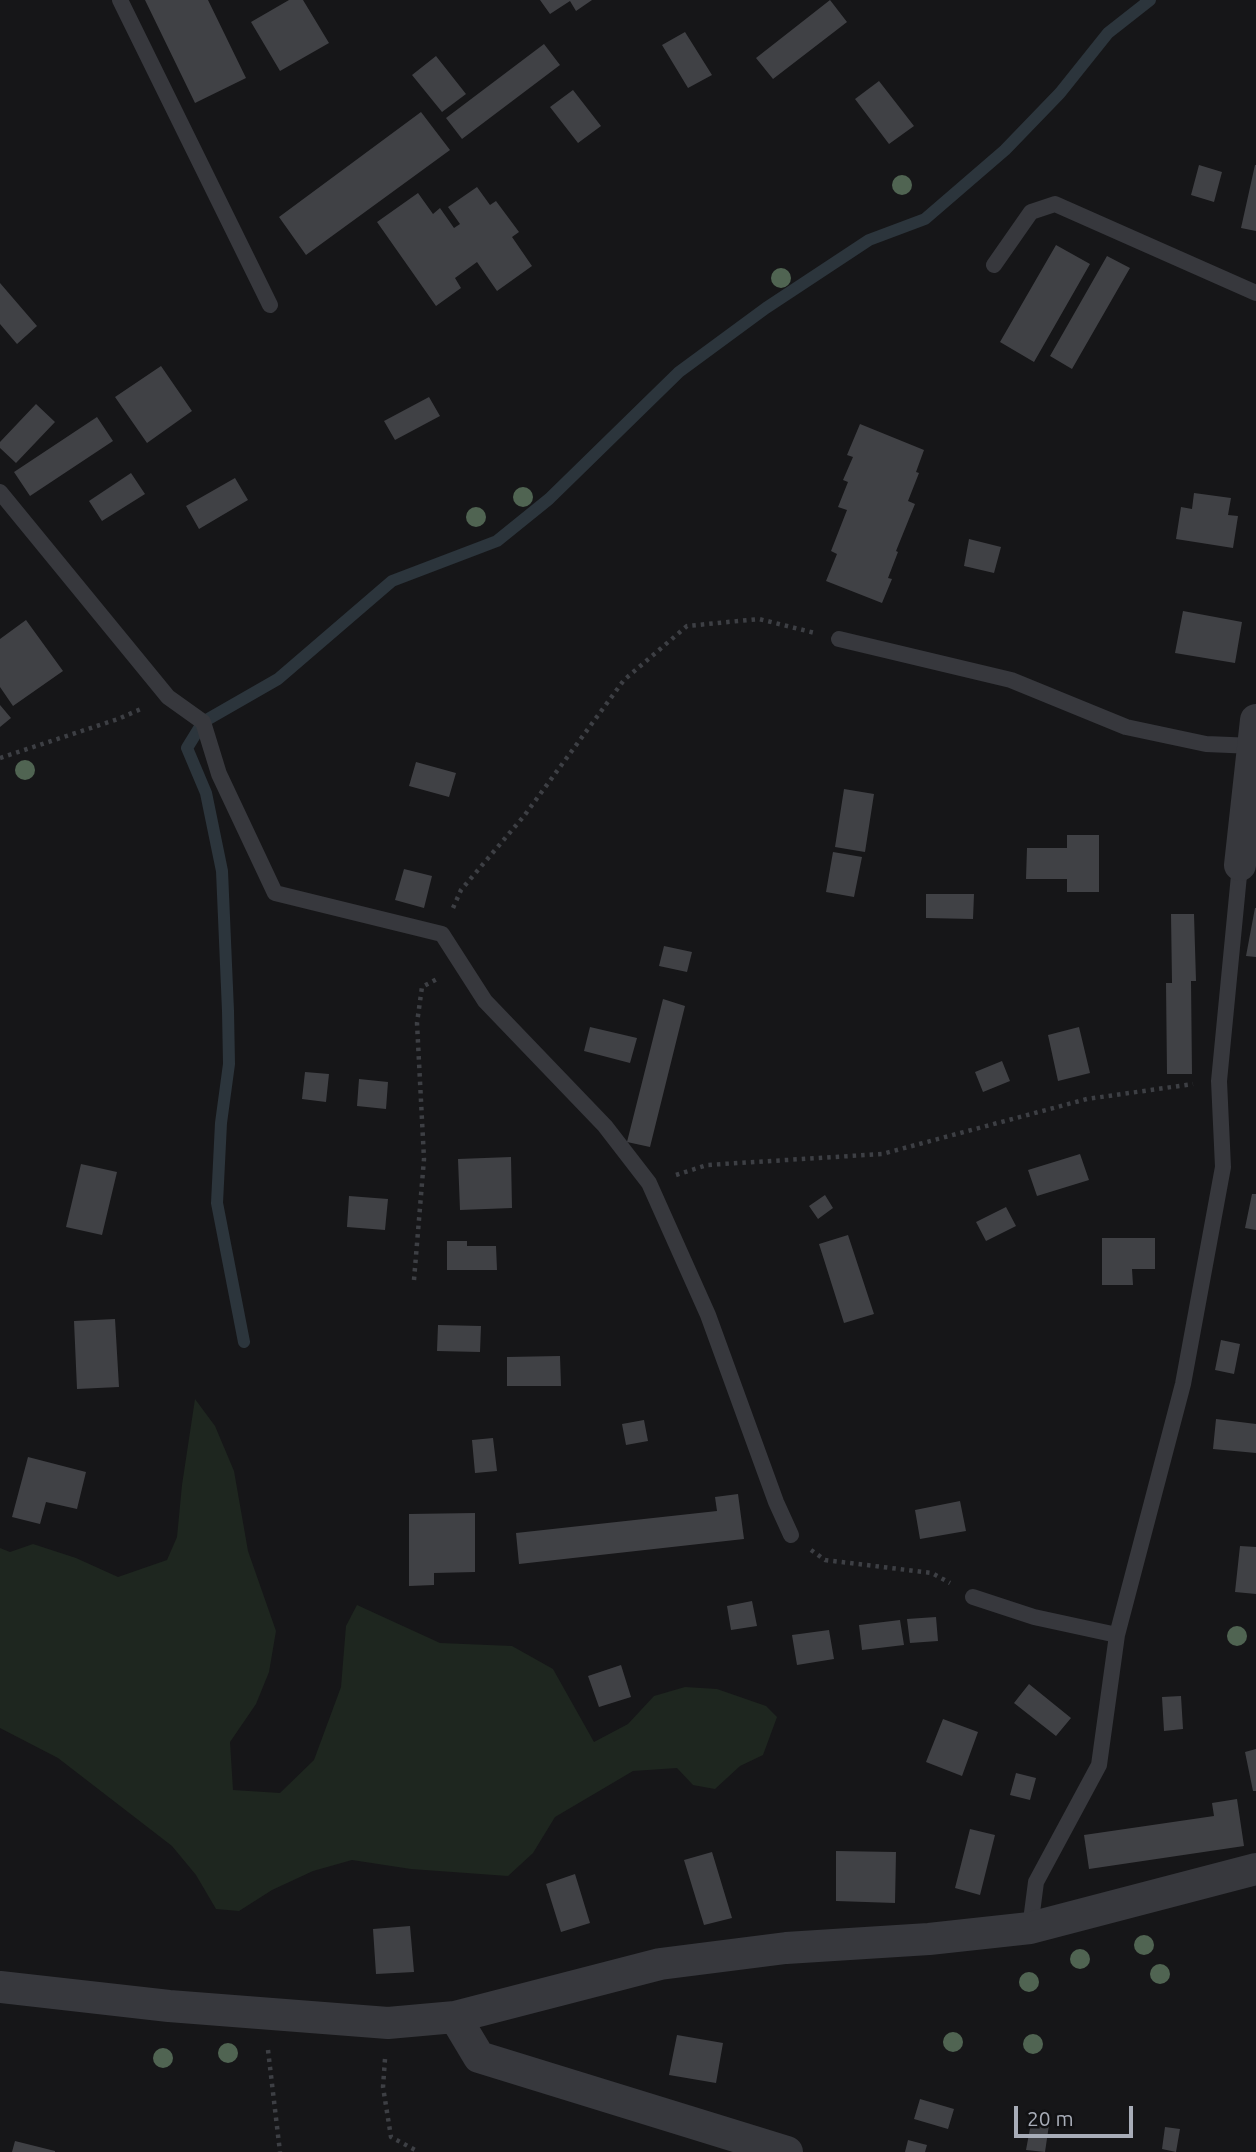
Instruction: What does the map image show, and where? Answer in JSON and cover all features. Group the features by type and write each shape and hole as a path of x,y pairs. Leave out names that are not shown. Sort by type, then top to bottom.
{"street":[{"path":"1240,864 1255,733"},
{"path":"0,1987 169,2006 388,2023 455,2017 660,1964 786,1948 929,1939 1030,1928 1256,1869"},
{"path":"455,2017 479,2057 787,2152"}],"lane":[{"path":"120,0 270,305"},
{"path":"994,265 1031,212 1055,204 1256,293"},
{"path":"0,492 168,697 203,722 219,774 275,893 442,934 485,1001 605,1125 649,1183 708,1315 776,1502 791,1535"},
{"path":"839,639 1011,680 1126,727 1206,744 1255,733"},
{"path":"1030,1928 1036,1882 1099,1765 1117,1635 1183,1384 1223,1167 1219,1081 1240,864"},
{"path":"973,1597 1034,1617 1117,1635"}],"path":[{"path":"442,934 461,890 524,816 624,680 687,626 759,619 839,639"},
{"path":"0,758 118,719 168,697"},
{"path":"414,1280 424,1159 417,1023 422,987 462,968"},
{"path":"649,1183 707,1165 882,1154 1087,1099 1219,1081"},
{"path":"791,1535 825,1560 932,1573 973,1597"},
{"path":"264,2014 280,2152"},
{"path":"388,2023 383,2087 391,2137 419,2152"}],"shaded area":[{"path":"195,1399 215,1426 234,1471 248,1551 276,1631 269,1672 256,1704 230,1742 233,1790 280,1793 314,1760 341,1687 346,1626 357,1605 440,1643 512,1646 553,1669 594,1742 628,1724 654,1696 685,1687 717,1689 766,1706 777,1717 763,1755 740,1766 715,1789 693,1785 677,1768 633,1771 555,1817 533,1853 508,1876 411,1869 352,1860 313,1871 272,1890 239,1911 216,1909 196,1875 172,1846 58,1758 0,1728 0,1548 10,1552 33,1544 76,1558 118,1577 167,1560 177,1537"}],"building":[{"path":"145,0 208,0 246,78 195,103"},
{"path":"289,0 303,0 329,43 280,71 251,22"},
{"path":"540,0 592,0 576,11 570,1 550,14"},
{"path":"830,0 847,22 773,79 756,58"},
{"path":"685,32 712,75 688,88 662,45"},
{"path":"544,44 560,65 462,139 446,118"},
{"path":"436,56 466,94 442,112 412,75"},
{"path":"879,81 914,126 889,144 855,99"},
{"path":"573,90 601,126 578,143 550,107"},
{"path":"421,112 450,150 306,255 279,217"},
{"path":"1199,165 1222,172 1214,202 1191,195"},
{"path":"1256,165 1256,231 1241,228"},
{"path":"477,187 490,205 496,201 519,232 512,237 532,266 497,291 477,262 455,278 461,288 436,306 377,222 418,193 433,214 440,208 454,228 460,224 448,207"},
{"path":"1056,245 1090,264 1034,362 1000,342"},
{"path":"1107,256 1130,268 1072,369 1050,356"},
{"path":"0,283 37,326 17,344 0,324"},
{"path":"161,366 192,411 147,443 115,397"},
{"path":"429,397 440,416 395,440 384,421"},
{"path":"36,404 55,422 16,463 0,448 0,442"},
{"path":"97,417 113,441 30,496 14,472"},
{"path":"860,424 924,450 916,472 919,473 908,501 915,504 896,551 898,552 888,578 892,579 882,603 826,581 837,554 831,551 847,510 838,507 848,482 843,480 853,457 847,455"},
{"path":"131,473 145,494 102,521 89,501"},
{"path":"235,478 248,500 199,529 186,506"},
{"path":"1194,493 1231,498 1228,515 1238,516 1233,548 1176,539 1181,507 1192,509"},
{"path":"969,539 1001,547 994,573 964,566"},
{"path":"1183,611 1242,622 1235,663 1175,653"},
{"path":"26,620 63,671 13,706 0,687 0,639"},
{"path":"0,705 11,718 0,727"},
{"path":"416,762 456,773 449,797 409,786"},
{"path":"844,789 874,794 865,852 835,847"},
{"path":"1067,835 1099,835 1099,892 1067,892 1067,879 1026,879 1027,848 1067,848"},
{"path":"833,852 862,857 854,897 826,892"},
{"path":"404,869 432,876 424,908 395,900"},
{"path":"926,894 974,894 973,919 926,918"},
{"path":"1256,908 1256,957 1246,956"},
{"path":"1171,914 1194,914 1196,981 1191,981 1192,1074 1167,1074 1166,983 1172,983"},
{"path":"664,946 692,952 687,972 659,966"},
{"path":"663,999 685,1006 650,1147 627,1142"},
{"path":"590,1027 637,1038 630,1063 584,1051"},
{"path":"1079,1027 1090,1073 1058,1081 1048,1035"},
{"path":"1002,1061 1010,1081 983,1092 975,1072"},
{"path":"305,1072 329,1074 326,1102 302,1099"},
{"path":"359,1079 388,1082 386,1109 357,1106"},
{"path":"1080,1154 1089,1180 1037,1196 1028,1170"},
{"path":"511,1157 512,1208 460,1210 458,1159"},
{"path":"81,1164 117,1172 102,1235 66,1227"},
{"path":"1252,1194 1256,1194 1256,1230 1245,1228"},
{"path":"825,1195 833,1208 818,1219 809,1206"},
{"path":"349,1196 388,1199 385,1230 347,1227"},
{"path":"1006,1207 1016,1226 986,1241 976,1222"},
{"path":"848,1235 874,1314 844,1323 819,1244"},
{"path":"1102,1238 1155,1238 1155,1269 1132,1269 1133,1285 1102,1285"},
{"path":"447,1241 467,1241 467,1246 496,1246 497,1270 447,1270"},
{"path":"115,1319 119,1387 77,1389 74,1321"},
{"path":"438,1325 481,1326 480,1352 437,1351"},
{"path":"1221,1340 1240,1344 1234,1374 1215,1370"},
{"path":"560,1356 561,1386 507,1386 507,1357"},
{"path":"1216,1419 1256,1424 1256,1453 1213,1449"},
{"path":"644,1420 648,1441 626,1445 622,1424"},
{"path":"493,1438 497,1471 475,1473 472,1440"},
{"path":"28,1457 86,1472 77,1509 46,1502 40,1524 12,1517"},
{"path":"738,1494 744,1539 519,1564 516,1533 717,1511 715,1497"},
{"path":"960,1501 966,1531 920,1539 915,1510"},
{"path":"475,1513 475,1572 434,1573 434,1585 409,1586 409,1514"},
{"path":"1240,1546 1256,1547 1256,1594 1235,1592"},
{"path":"752,1601 757,1626 731,1630 727,1606"},
{"path":"936,1617 938,1641 910,1643 907,1619"},
{"path":"900,1620 904,1645 862,1650 859,1625"},
{"path":"829,1630 834,1659 797,1665 792,1635"},
{"path":"621,1665 631,1697 599,1707 588,1676"},
{"path":"1029,1684 1071,1718 1056,1736 1014,1703"},
{"path":"1181,1696 1183,1729 1164,1731 1162,1697"},
{"path":"943,1719 978,1732 962,1776 926,1762"},
{"path":"1256,1749 1256,1791 1253,1791 1245,1752"},
{"path":"1016,1773 1036,1778 1030,1800 1010,1795"},
{"path":"1237,1799 1244,1846 1089,1869 1084,1835 1214,1816 1212,1803"},
{"path":"970,1829 995,1835 980,1895 955,1888"},
{"path":"836,1851 896,1852 895,1903 836,1901"},
{"path":"712,1852 732,1918 704,1925 684,1860"},
{"path":"575,1874 590,1923 561,1932 546,1884"},
{"path":"410,1926 414,1972 376,1974 373,1929"},
{"path":"677,2035 723,2043 716,2083 669,2075"},
{"path":"920,2099 954,2109 948,2129 914,2119"},
{"path":"1031,2123 1049,2125 1045,2152 1026,2150"},
{"path":"1165,2127 1180,2129 1176,2152 1162,2149"},
{"path":"908,2140 927,2145 925,2152 905,2152"},
{"path":"15,2141 55,2151 55,2152 12,2152"}],"waterway":[{"path":"244,1342 217,1203 221,1123 229,1064 222,871 206,793 187,748 203,722 278,679 392,581 497,541 549,499 679,372 766,308 869,240 925,219 1005,150 1060,93 1108,33 1150,0"}]}
